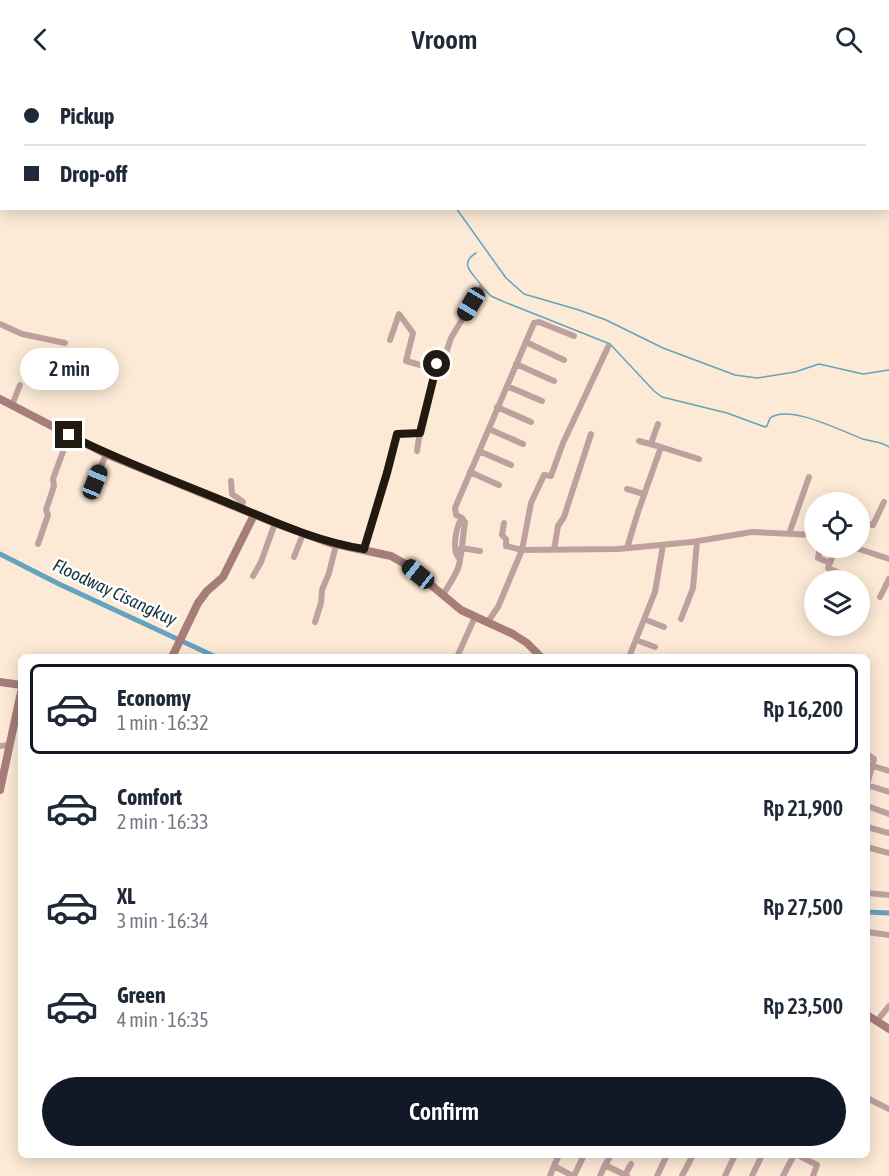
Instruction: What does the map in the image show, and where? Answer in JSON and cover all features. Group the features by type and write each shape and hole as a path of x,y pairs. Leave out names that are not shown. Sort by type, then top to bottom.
{"street":[{"path":"417,451 439,357 445,354 451,338 481,288"},
{"path":"390,340 399,314 413,333 406,360 435,369"},
{"path":"458,557 465,523 454,513 534,323 537,322 574,336"},
{"path":"0,324 22,334 65,343"},
{"path":"526,342 564,360"},
{"path":"487,623 498,607 522,550 531,505 540,482 544,475 551,476 563,443 609,347"},
{"path":"516,364 554,381"},
{"path":"12,405 20,385"},
{"path":"507,386 542,401"},
{"path":"0,399 106,454 254,515 336,544 391,556 401,561 461,610 524,641 538,654"},
{"path":"497,407 531,422"},
{"path":"651,444 658,424"},
{"path":"489,429 523,444"},
{"path":"364,549 397,434 420,433"},
{"path":"554,550 558,526 564,517 591,434"},
{"path":"38,544 48,515 46,510 54,486 52,479 69,435"},
{"path":"639,441 699,459"},
{"path":"627,548 661,447"},
{"path":"479,451 511,465"},
{"path":"95,482 106,454"},
{"path":"470,472 499,485"},
{"path":"789,534 809,477"},
{"path":"231,481 232,494 243,502 241,508"},
{"path":"627,489 644,494"},
{"path":"870,525 873,525 885,502"},
{"path":"174,654 198,603 207,591 223,577 254,515"},
{"path":"443,595 459,564 454,551 459,522 462,518"},
{"path":"253,576 261,562 275,523"},
{"path":"504,523 502,535 506,539 506,546 522,550 627,548 698,541 744,532 804,535"},
{"path":"294,557 303,534"},
{"path":"681,619 693,588 698,541"},
{"path":"315,622 336,544"},
{"path":"630,654 658,577 663,545"},
{"path":"461,548 480,551"},
{"path":"870,553 889,559"},
{"path":"818,558 830,563"},
{"path":"832,558 829,569 832,570"},
{"path":"880,597 889,579"},
{"path":"458,654 475,617"},
{"path":"644,619 664,627"},
{"path":"636,640 655,647"},
{"path":"0,682 18,685"},
{"path":"0,790 18,707"},
{"path":"0,746 10,746"},
{"path":"870,755 874,757 870,776"},
{"path":"873,766 889,771"},
{"path":"870,786 889,792"},
{"path":"870,807 889,814"},
{"path":"870,827 889,833"},
{"path":"870,848 889,854"},
{"path":"870,893 889,894"},
{"path":"870,932 889,935"},
{"path":"877,1021 889,1006"},
{"path":"870,1017 889,1029"},
{"path":"870,1100 889,1109"},
{"path":"550,1176 558,1158"},
{"path":"554,1166 574,1176 583,1158"},
{"path":"600,1176 609,1158"},
{"path":"657,1176 666,1158"},
{"path":"682,1175 691,1158"},
{"path":"725,1176 734,1158"},
{"path":"752,1176 761,1158"},
{"path":"783,1176 799,1158"},
{"path":"805,1158 817,1165 813,1176"},
{"path":"605,1165 626,1176 631,1164"}],"waterway":[{"path":"457,210 506,278 524,294 606,320 663,348 735,375 757,378 795,372 819,364 863,374 889,370"},
{"path":"476,253 468,261 468,265 471,273 481,285"},
{"path":"484,289 491,296 502,301 610,344 662,397 727,413 765,427 770,418 779,415 802,416 889,447"},
{"name":"Floodway Cisangkuy","path":"0,554 210,654"},
{"name":"Floodway Cisangkuy","path":"870,912 889,913"}],"route":[{"path":"69,435 106,454 303,534 330,543 364,549 397,433 420,433 437,364"}]}
